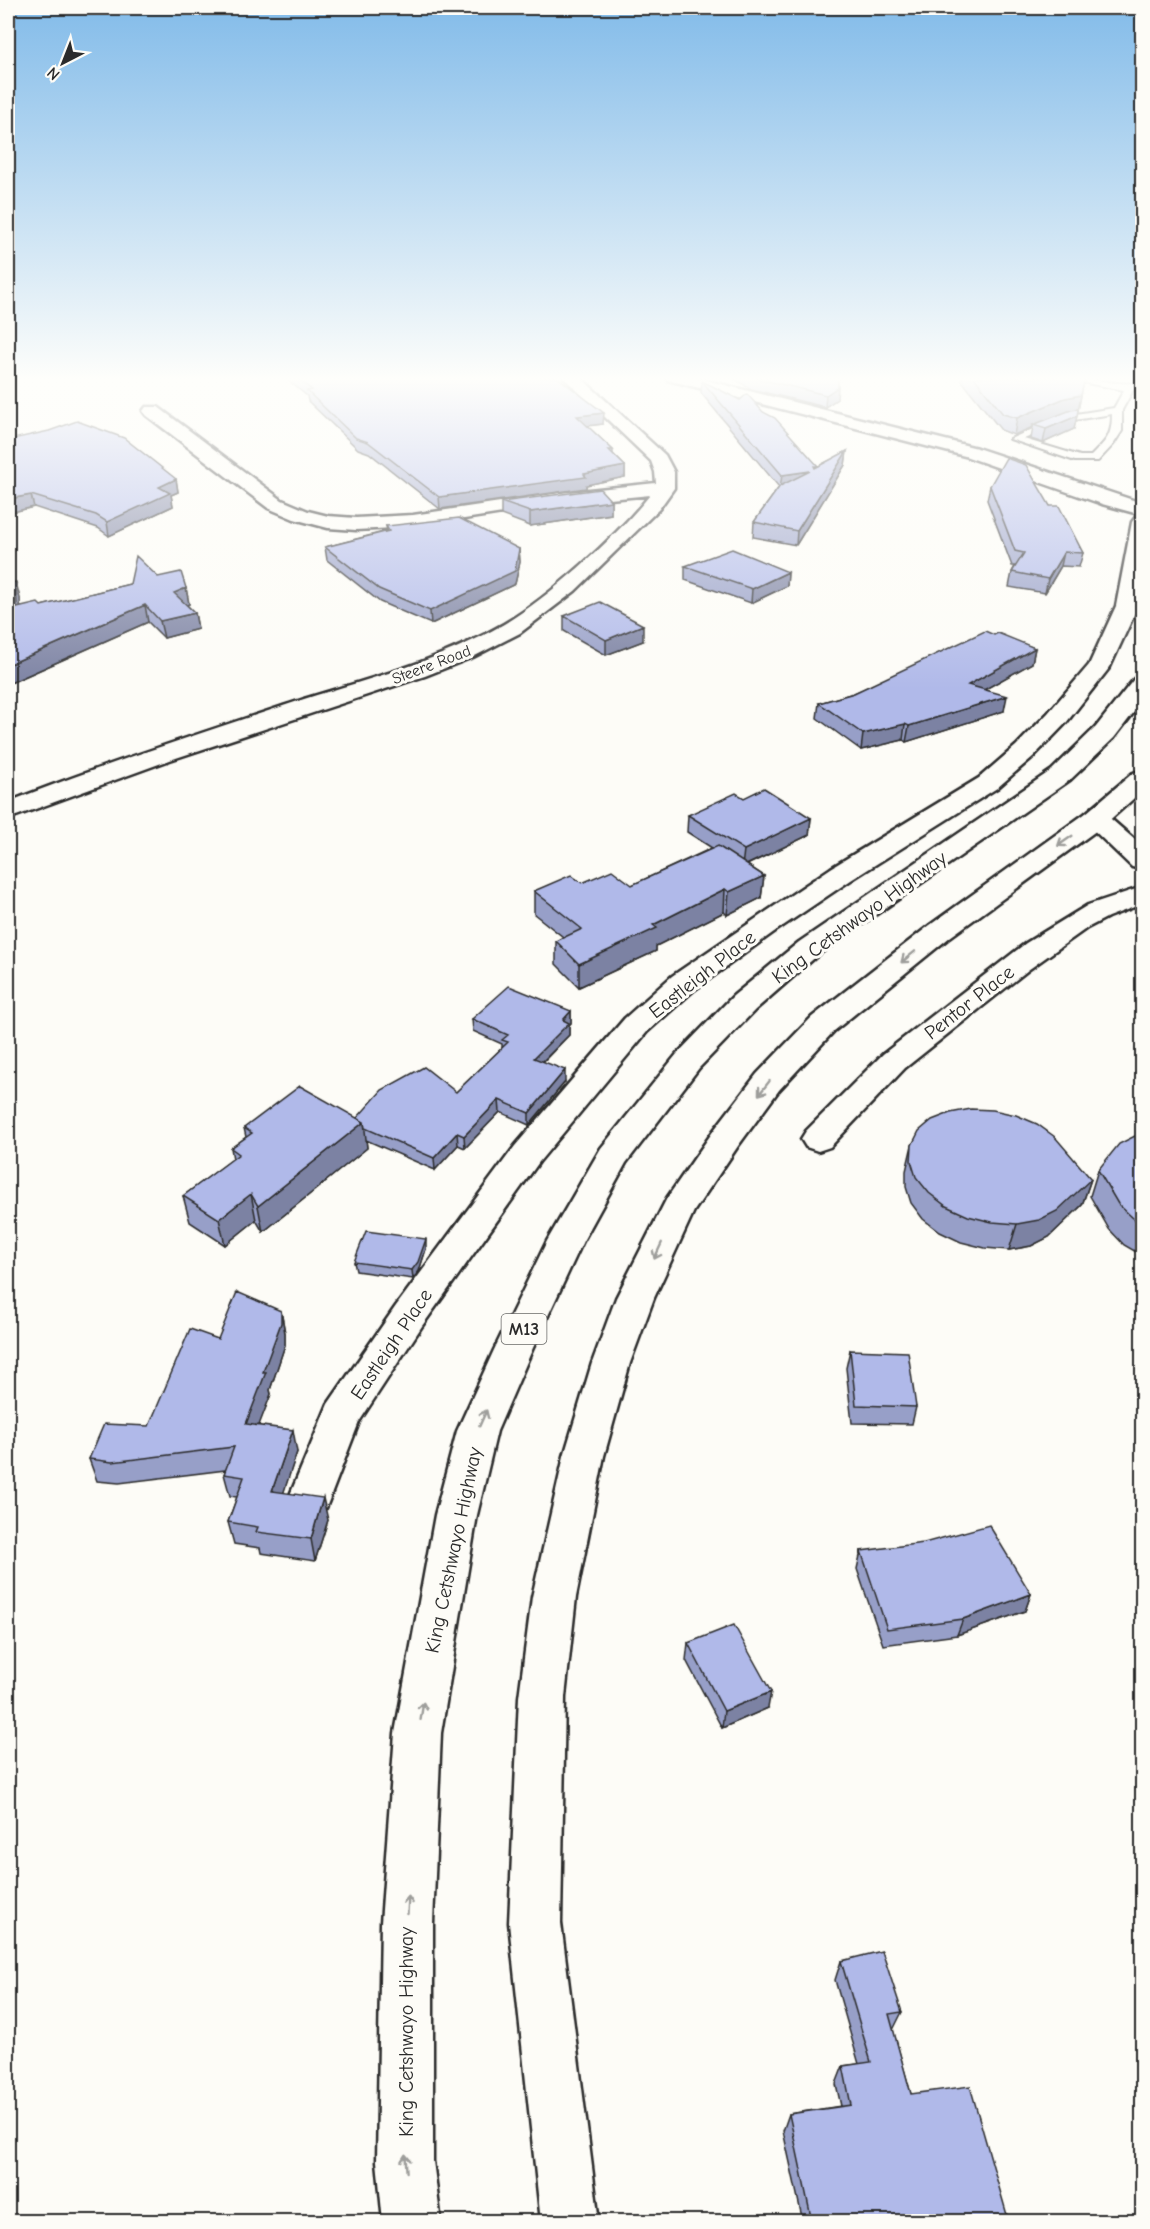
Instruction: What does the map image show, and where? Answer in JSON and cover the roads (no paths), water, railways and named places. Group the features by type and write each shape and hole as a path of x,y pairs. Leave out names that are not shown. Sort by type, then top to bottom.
{"main road":[{"path":"245,481 275,504 294,514 312,520 358,524 397,521 623,491 665,488 665,481"},
{"path":"1055,481 1094,487 1127,487"},
{"path":"1055,481 1109,501 1142,520"},
{"name":"Steere Road","path":"8,811 129,765 401,677 489,641 538,610 577,579 652,505 665,488"},
{"name":"Eastleigh Place","path":"311,1495 342,1416 409,1316 527,1154 636,1026 683,983 764,926 841,874 988,783 1025,751 1057,718 1099,667 1127,606 1142,520"},
{"name":"King Cetshwayo Highway","path":"411,2222 405,2161 406,1923 418,1733 456,1515 477,1431 565,1241 613,1156 688,1061 744,1003 810,948 1061,775 1096,744 1122,716 1143,684"},
{"path":"570,2222 535,1923 542,1697 559,1573 584,1456 611,1363 635,1298 679,1207 768,1082 823,1024 940,931 1095,819 1143,778"},
{"path":"1095,819 1122,840 1143,861"},
{"name":"Pentor Place","path":"818,1139 853,1100 895,1060 1004,974 1072,924 1103,908 1143,895"}]}
